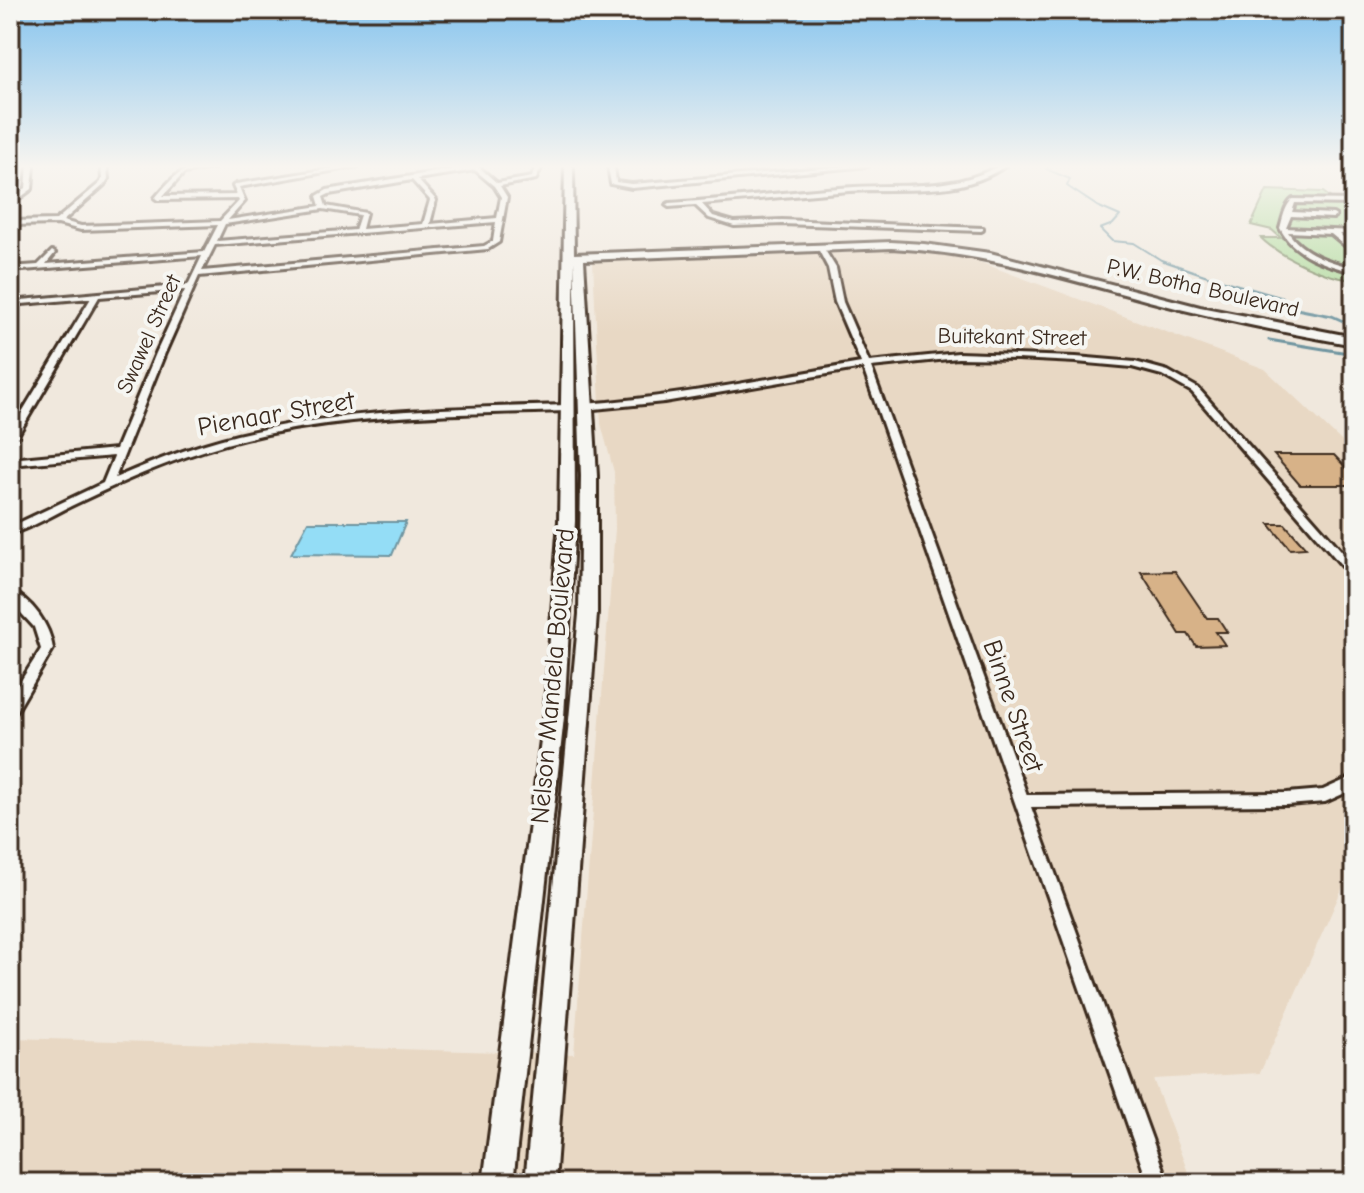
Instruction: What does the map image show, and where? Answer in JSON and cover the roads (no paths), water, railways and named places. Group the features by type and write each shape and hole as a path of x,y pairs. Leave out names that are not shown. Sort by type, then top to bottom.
{"street":[{"path":"10,223 58,222 81,228 230,222"},
{"path":"358,231 361,222"},
{"path":"214,243 475,222"},
{"path":"196,274 479,250 496,242 499,222"},
{"name":"Nelson Mandela Boulevard","path":"498,1183 554,717 575,407 574,222"},
{"path":"724,222 981,229"},
{"path":"1283,230 1285,222"},
{"name":"Swawel Street","path":"107,486 190,287 222,223"},
{"path":"920,227 926,246"},
{"path":"1283,230 1354,233"},
{"path":"1283,230 1305,251 1354,270"},
{"path":"1333,232 1354,251"},
{"name":"P.W. Botha Boulevard","path":"573,257 926,246 994,256 1203,313 1354,341"},
{"name":"Binne Street","path":"820,247 832,268 839,302 866,365 1158,1183"},
{"path":"39,268 52,253"},
{"path":"10,269 207,254"},
{"path":"10,303 190,287"},
{"path":"10,440 97,295"},
{"name":"Buitekant Street","path":"575,407 668,399 866,365 926,358 1113,362 1165,373 1195,390 1354,572"},
{"name":"Nelson Mandela Boulevard","path":"540,1183 588,614 589,476 575,407"},
{"name":"Pienaar Street","path":"10,531 165,460 213,444 324,422 575,407"},
{"path":"10,462 120,452"},
{"path":"10,594 41,624 47,649 10,710"},
{"path":"1021,801 1287,799 1325,796 1354,782"}],"water":[{"path":"308,522 406,522 392,555 291,554"}],"waterway":[{"path":"1115,222 1100,229 1112,241 1134,243 1161,260 1217,279"},
{"path":"1217,279 1282,298 1286,301 1281,302 1286,307 1332,316 1354,326"},
{"path":"1217,279 1222,281"},
{"path":"1269,340 1354,354"}]}
